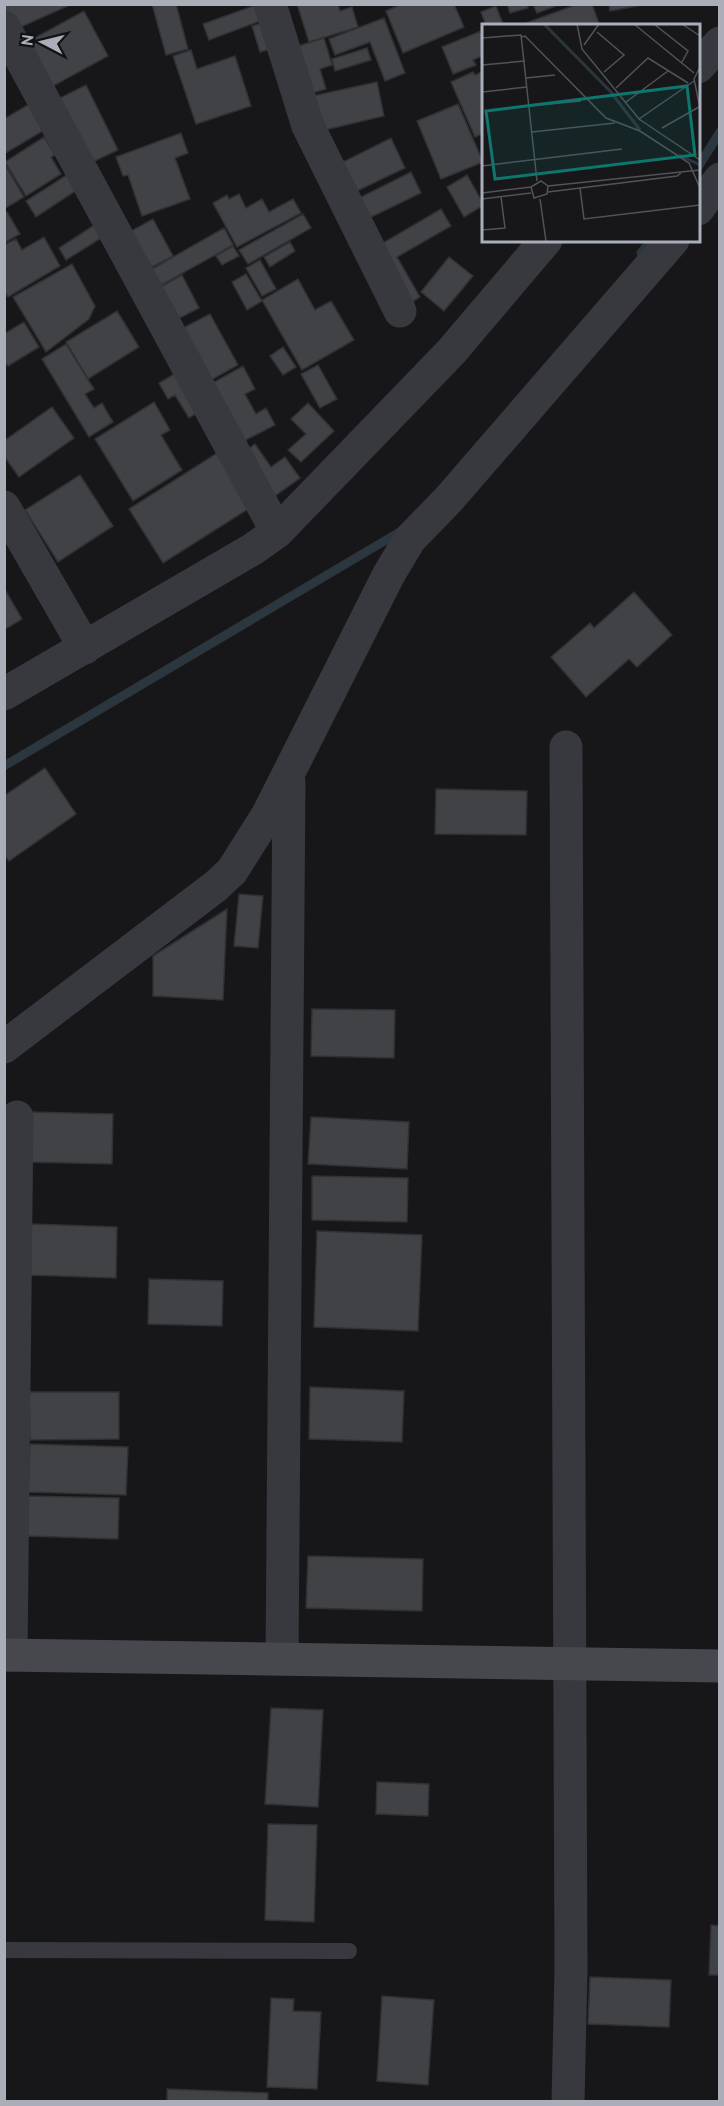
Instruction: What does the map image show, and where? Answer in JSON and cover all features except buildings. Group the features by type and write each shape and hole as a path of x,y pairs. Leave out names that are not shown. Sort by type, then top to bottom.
{"street":[{"path":"270,4 308,126 400,311"},
{"path":"4,27 277,532"},
{"path":"700,66 720,43"},
{"path":"700,208 720,179"},
{"path":"4,694 253,549 277,532 451,352 544,242"},
{"path":"4,1047 216,886 232,871 268,814 389,574 410,539 448,500 671,242"},
{"path":"4,507 85,648"},
{"path":"566,747 571,1969 568,2102"},
{"path":"282,1659 289,774"},
{"path":"17,1117 8,1655 720,1666"}],"lane":[{"path":"4,1950 349,1951"}],"waterway":[{"path":"700,164 720,132"},
{"path":"641,253 649,242"},
{"path":"4,766 403,530"}]}
